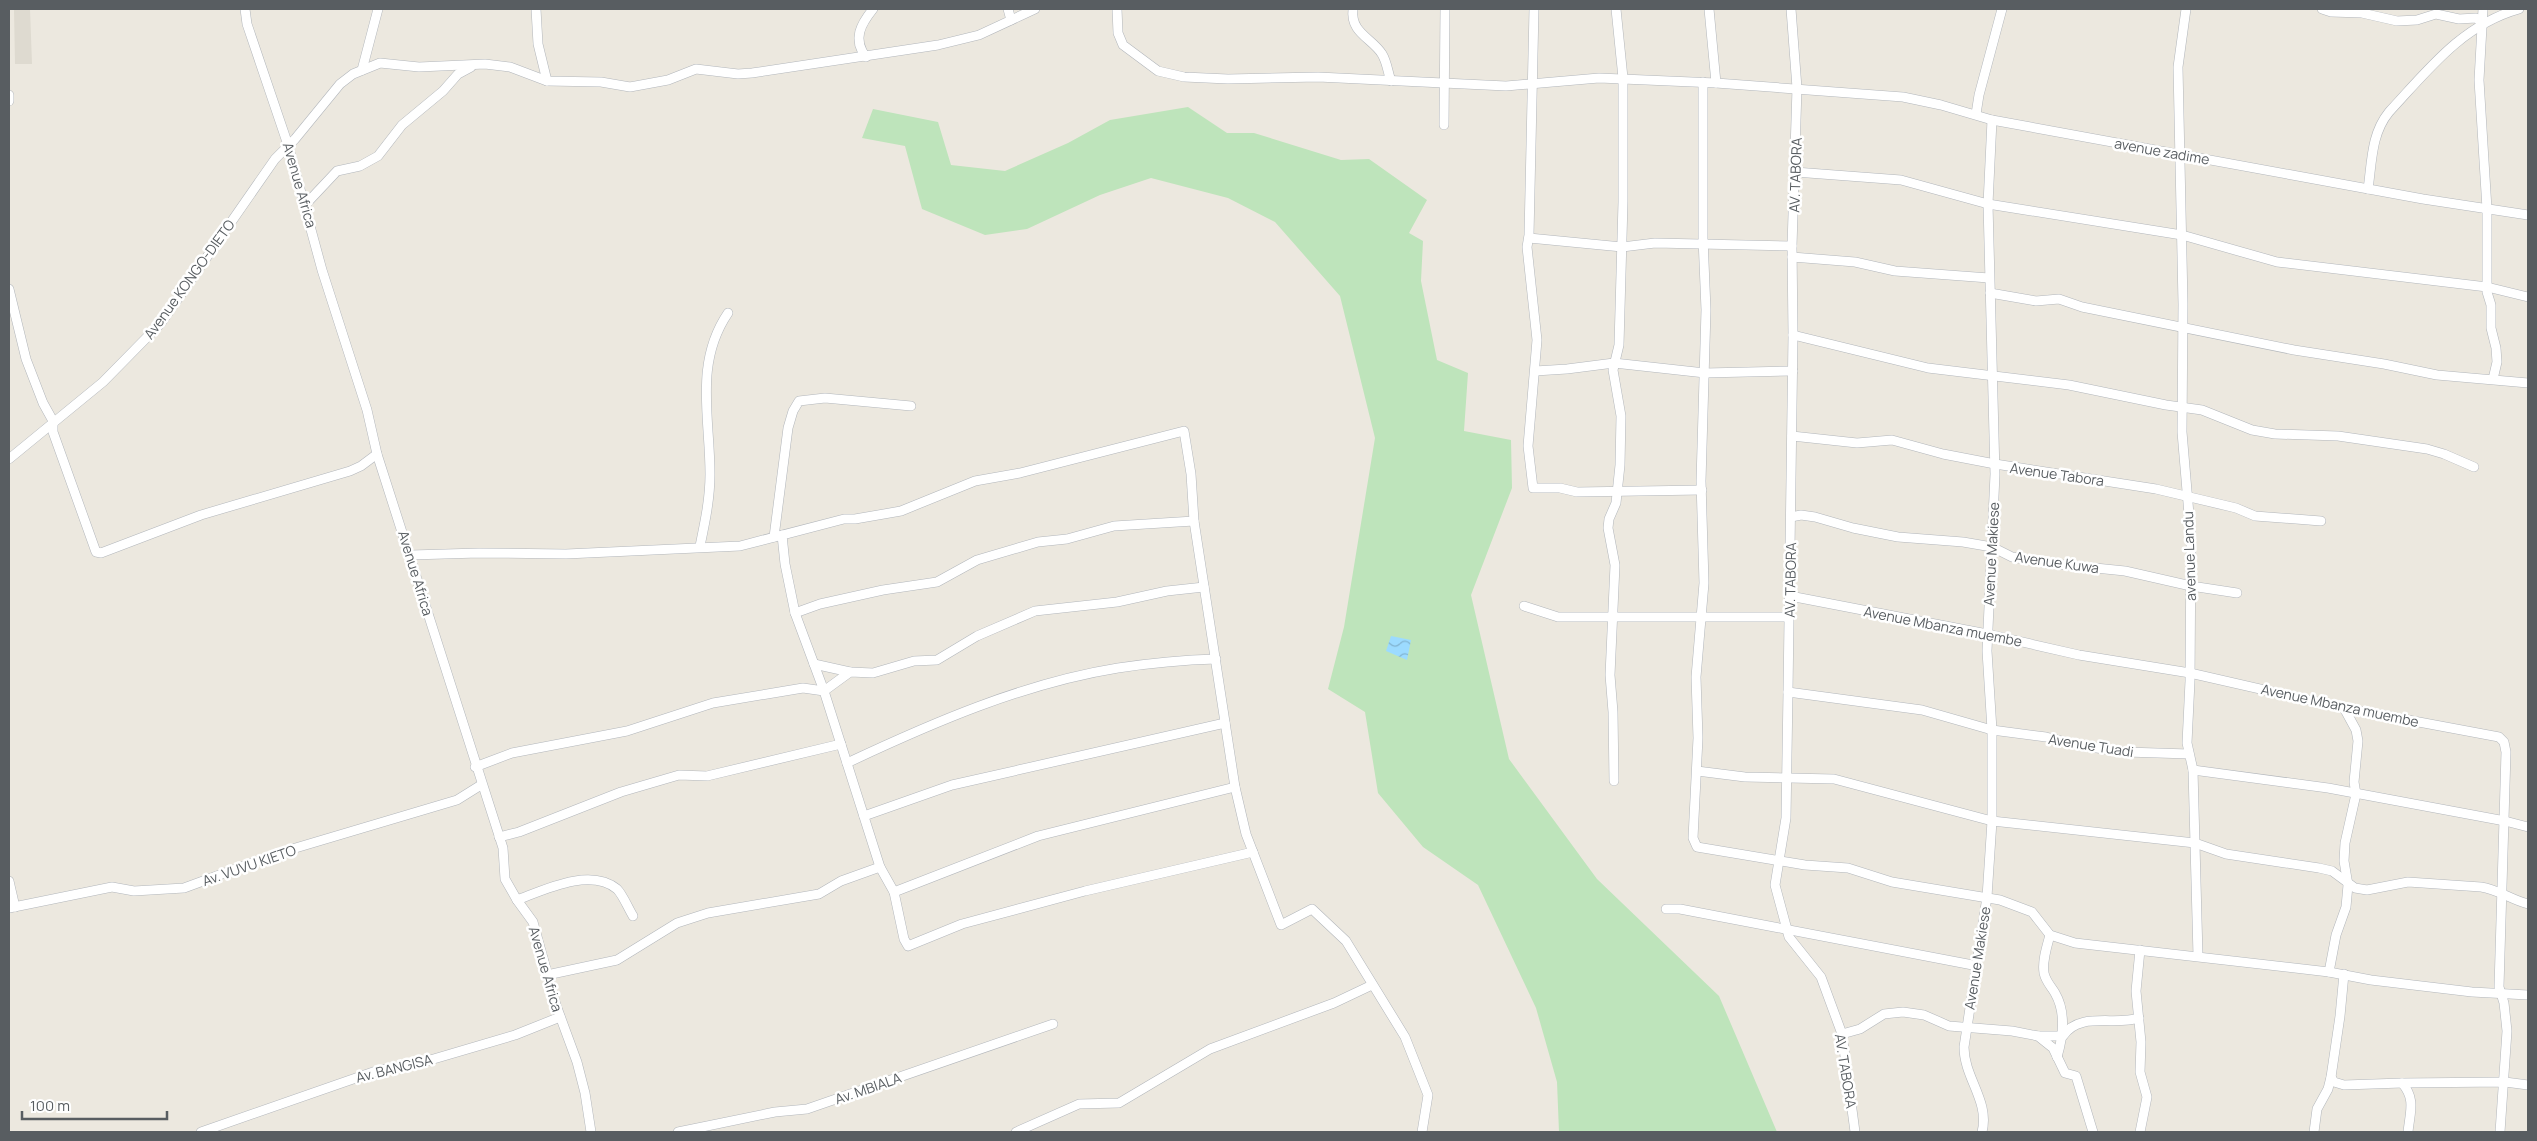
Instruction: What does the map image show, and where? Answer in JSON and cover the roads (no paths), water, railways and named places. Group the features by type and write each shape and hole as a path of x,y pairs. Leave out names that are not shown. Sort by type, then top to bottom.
{"street":[{"name":"Avenue Africa","path":"245,9 247,24 288,145 322,270 367,410 377,454 475,767 503,848 505,879 533,922 560,1017 577,1062 585,1094 590,1132"},
{"path":"362,70 378,9"},
{"path":"536,9 538,44 546,81 601,82 638,87 668,80 696,70 738,74 866,56 968,38 1034,9"},
{"path":"866,56 859,48 859,32 873,9"},
{"path":"1008,9 1011,20"},
{"name":"avenue zadime","path":"1117,9 1118,33 1123,45 1158,71 1167,74 1228,79 1318,76 1506,86 1623,78 1671,83 1703,82 1797,88 1903,97 1976,114 1992,120 2368,189 2528,216"},
{"path":"1353,9 1354,21 1360,33 1384,57 1390,81"},
{"path":"1444,125 1445,9"},
{"path":"1534,9 1528,265 1537,340 1528,446 1533,488 1560,488 1577,492 1702,490"},
{"path":"1614,781 1613,712 1610,675 1615,565 1608,528 1618,491 1621,416 1613,380 1614,363 1619,345 1622,247 1623,78 1616,9"},
{"path":"1709,9 1716,83"},
{"name":"AV. TABORA","path":"1791,9 1797,88 1792,246 1793,370 1786,818 1775,885 1786,928 1792,942 1821,976 1842,1034 1851,1090 1855,1132"},
{"path":"1976,114 1979,95 2002,9"},
{"name":"avenue Landu","path":"2186,9 2178,67 2182,235 2182,407 2191,538 2190,673 2187,723 2189,754 2193,770 2198,956"},
{"path":"2322,9 2331,12 2362,13 2396,21 2417,20 2436,14 2459,19 2476,18 2483,23"},
{"path":"2483,9 2479,80 2487,209 2487,287 2496,348 2493,378"},
{"path":"2368,189 2374,140 2381,122 2443,53 2483,23 2502,13 2519,9"},
{"name":"Avenue KONGO-DIETO","path":"9,458 24,448 53,421 103,382 162,323 249,194 275,159 340,84 362,70 380,63 412,67 485,64 510,67 546,81"},
{"path":"305,205 337,171 360,166 378,156 402,126 443,91 465,68 485,64"},
{"path":"1703,82 1706,310 1702,490 1704,583 1696,677 1698,738 1693,838 1696,847 1780,861 1848,868 1892,882 2015,904 2032,912 2050,934 2075,944 2198,956 2472,992 2528,995"},
{"path":"9,94 9,101"},
{"name":"Avenue Makiese","path":"1982,1132 1983,1104 1971,1081 1964,1058 1967,1026 1987,898 1992,821 1992,730 1987,634 1995,464 1988,204 1992,120"},
{"path":"1795,172 1901,180 1988,204 2182,235 2277,262 2487,287 2528,297"},
{"path":"1529,238 1622,247 1655,243 1792,246"},
{"path":"1792,257 1855,262 1895,271 1990,278"},
{"path":"9,289 26,359 43,403 53,421 53,432 96,552 101,553 201,515 350,471 361,466 377,454"},
{"path":"1990,293 2036,300 2059,299 2082,307 2183,328 2437,375 2493,378 2528,383"},
{"path":"700,546 710,494 707,367 716,330 728,313"},
{"path":"1793,335 1928,368 2069,386 2202,410 2252,430 2294,436 2338,436 2408,446 2444,454 2474,467"},
{"path":"1535,371 1567,370 1614,363 1705,373 1793,370"},
{"path":"911,406 824,398 799,401 793,411 788,428 778,536 795,613 824,691 880,867 894,892 904,939 908,946 962,924 1085,891 1253,852"},
{"path":"410,555 574,553 700,546 740,546 844,519 855,519 901,510 975,481 1020,473 1184,431 1191,474 1194,521 1204,587 1235,787 1246,834 1281,925 1312,909 1346,941 1405,1037 1428,1095 1422,1132"},
{"name":"Avenue Tabora","path":"1792,436 1857,443 1892,440 1943,454 1995,464 2156,489 2236,508 2255,516 2321,520"},
{"name":"Avenue Kuwa","path":"1791,517 1801,515 1815,516 1853,528 1898,537 1963,542 1992,547 2012,556 2046,563 2125,571 2191,586 2237,593"},
{"path":"795,613 820,604 883,590 936,582 977,560 1038,542 1067,539 1114,526 1194,521"},
{"path":"814,664 850,672 873,673 914,661 937,660 977,636 1035,611 1117,602 1167,591 1204,587"},
{"name":"Avenue Mbanza muembe","path":"1790,596 1987,634 2079,655 2190,673 2344,708 2499,737 2504,742 2506,752 2500,992 2506,1018 2505,1082 2500,1132"},
{"path":"1524,606 1558,617 1789,617"},
{"path":"847,763 902,738 970,712 1072,678 1117,668 1169,661 1216,659"},
{"path":"475,767 512,753 626,731 713,703 803,688 824,691 850,672"},
{"name":"Avenue Tuadi","path":"1788,692 1922,710 1992,730 2126,752 2189,754"},
{"path":"2329,972 2336,935 2346,907 2348,885 2344,861 2346,837 2356,794 2354,782 2358,741 2356,730 2344,708"},
{"path":"864,816 952,785 1225,723"},
{"path":"499,837 519,832 621,792 679,775 707,776 841,744"},
{"path":"2193,770 2356,794 2505,821 2528,827"},
{"path":"1697,771 1745,777 1834,779 1992,821 2195,843 2226,854 2332,871 2348,885 2366,890 2408,882 2474,886 2491,889 2528,904"},
{"name":"Av. VUVU KIETO","path":"12,907 112,887 134,891 184,888 282,852 457,800 481,785"},
{"path":"894,892 1038,836 1235,787"},
{"path":"547,975 617,960 685,920 708,913 819,894 841,880 880,867"},
{"path":"517,900 574,881 598,880 617,890 633,916"},
{"path":"9,881 12,907"},
{"path":"1666,909 1680,909 1786,928 1976,965"},
{"path":"2050,934 2044,967 2046,980 2055,992 2060,1006 2063,1036 2057,1057"},
{"path":"2140,950 2136,991 2139,1018 2140,1072 2147,1097 2140,1132"},
{"path":"2314,1132 2317,1108 2328,1089 2331,1077 2344,974"},
{"path":"1016,1132 1079,1104 1119,1103 1210,1049 1334,1003 1372,985"},
{"path":"1842,1034 1860,1029 1873,1019 1893,1012 1924,1015 1949,1026 2012,1031 2038,1036 2063,1036 2072,1026 2089,1021 2122,1021 2139,1018"},
{"name":"Av. BANGISA","path":"201,1132 376,1070 420,1063 515,1035 560,1017"},
{"name":"Av. MBIALA","path":"678,1132 775,1112 807,1109 1053,1024"},
{"path":"2038,1036 2053,1048 2065,1073 2076,1076 2093,1132"},
{"path":"2331,1077 2334,1082 2344,1085 2402,1082 2505,1082 2528,1085"},
{"path":"2402,1082 2408,1090 2412,1103 2408,1132"}],"water":[{"path":"1391,636 1411,640 1407,660 1386,651"}]}
